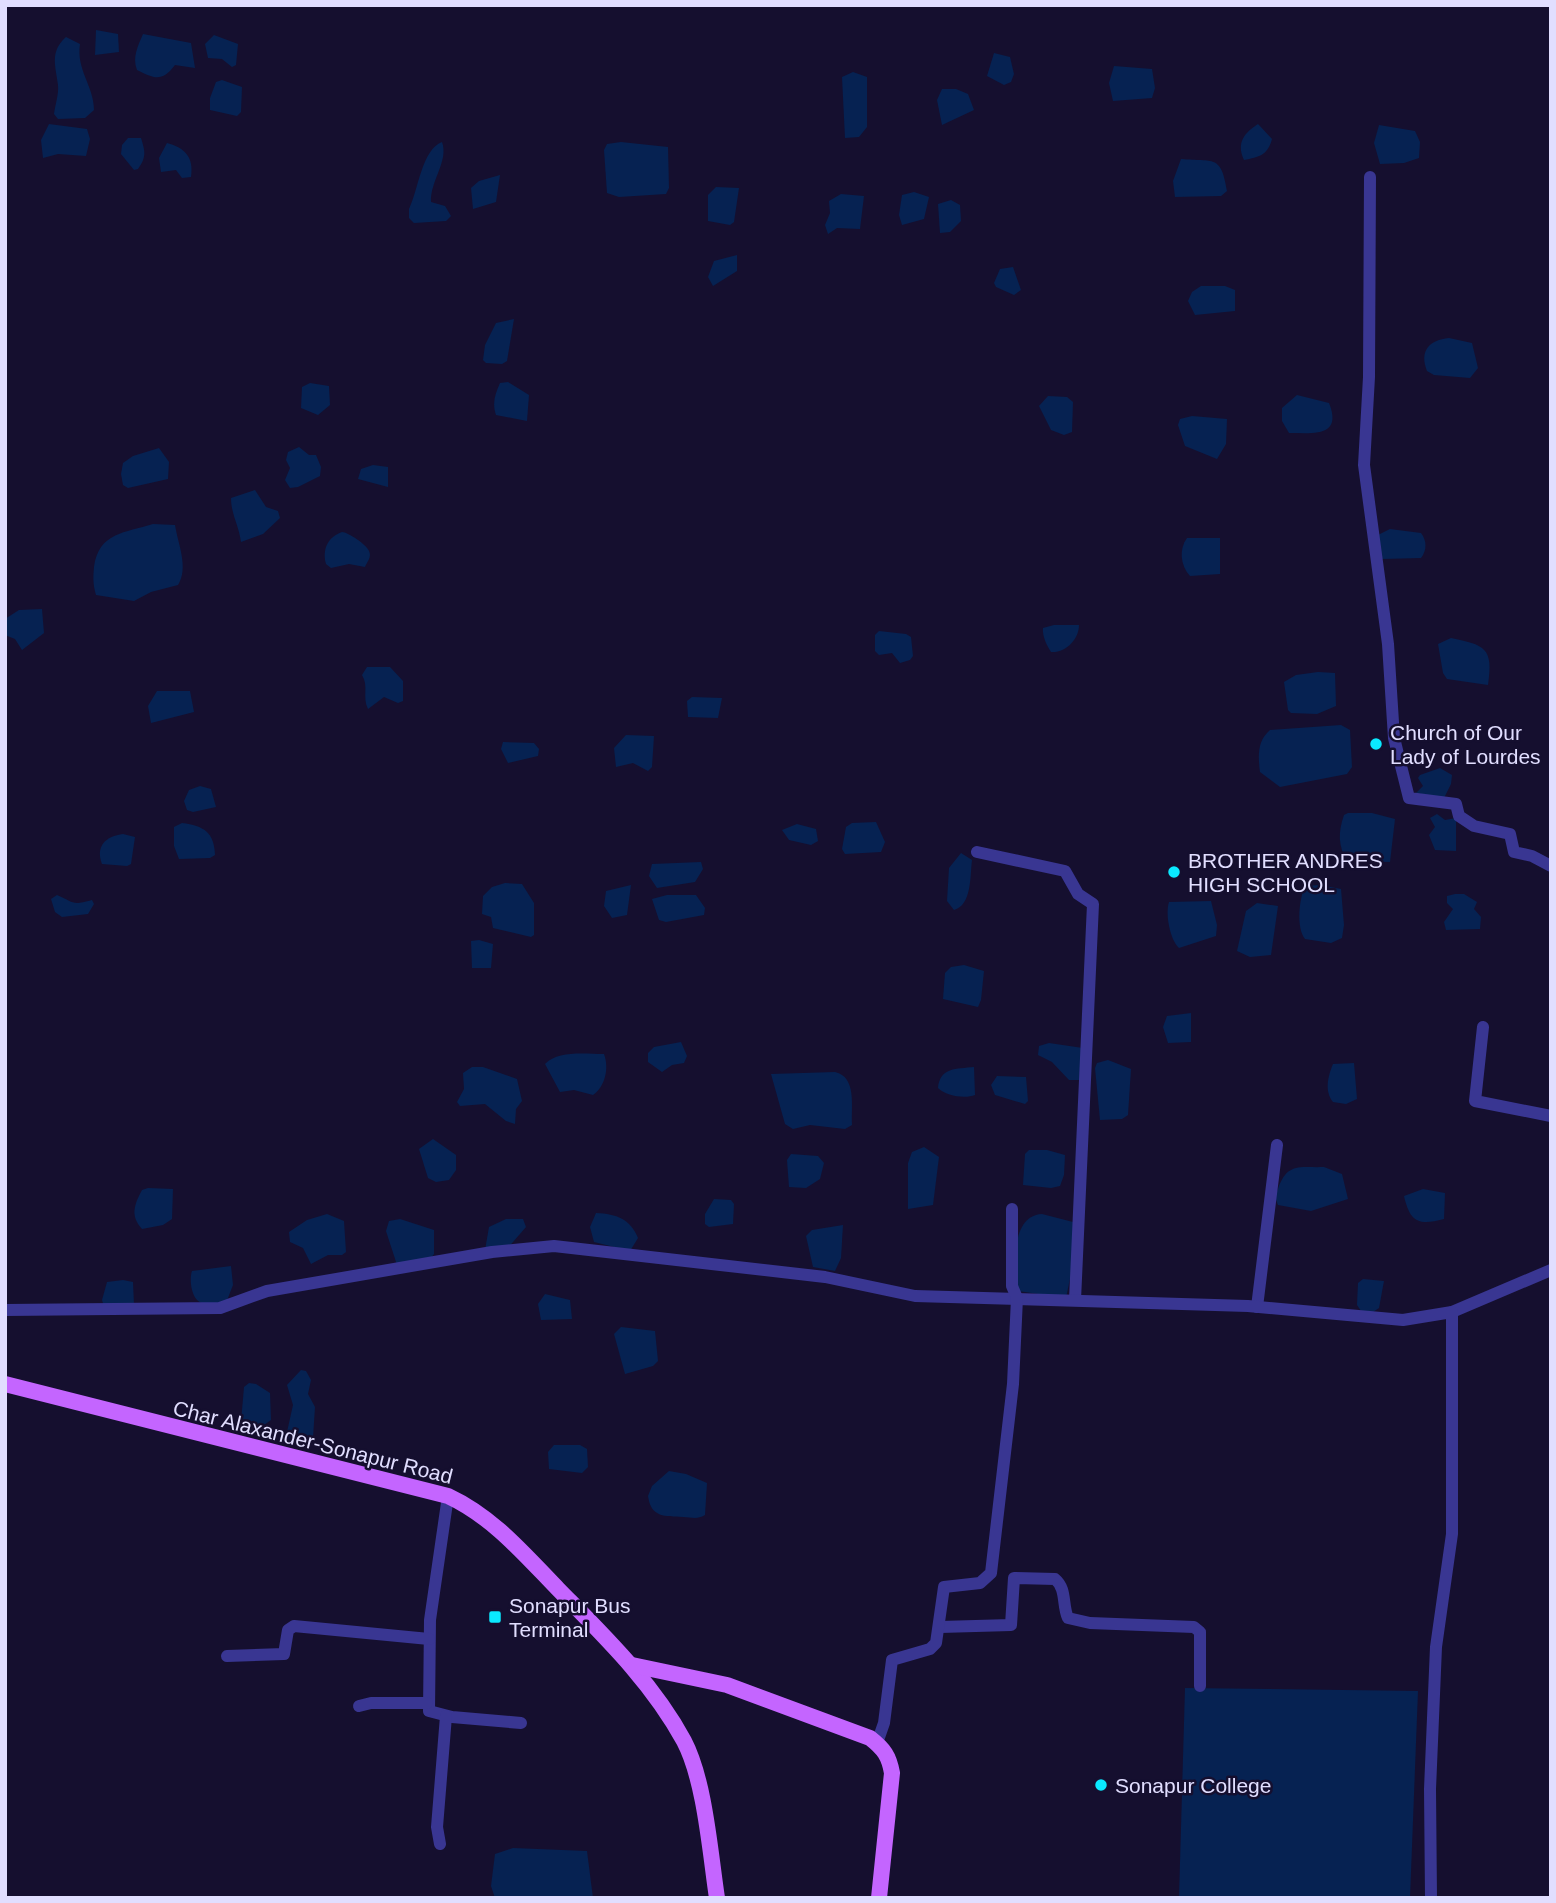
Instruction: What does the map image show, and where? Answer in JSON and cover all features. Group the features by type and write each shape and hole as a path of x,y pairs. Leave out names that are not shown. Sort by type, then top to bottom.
{"main road":[{"name":"Char Alaxander-Sonapur Road","path":"5,1384 448,1496 473,1508 498,1528 632,1665 684,1741 694,1765 717,1898"},
{"path":"632,1665 727,1685 870,1738 877,1744 889,1759 892,1773 879,1898"}],"street":[{"path":"1370,177 1369,377 1364,465 1388,644 1394,738 1409,798 1456,804 1459,817 1474,826 1510,834 1514,852 1532,856 1551,866"},
{"path":"977,852 1065,871 1078,894 1093,904 1075,1300"},
{"path":"1483,1027 1475,1101 1551,1116"},
{"path":"1257,1307 1277,1145"},
{"path":"877,1744 884,1723 892,1660 930,1649 936,1643 944,1587 980,1583 991,1573 1013,1384 1017,1297 1012,1286 1012,1209"},
{"path":"5,1310 220,1308 267,1291 492,1252 554,1246 825,1277 915,1296 1017,1297 1257,1307 1403,1320 1452,1312 1551,1270"},
{"path":"1431,1898 1430,1789 1436,1647 1452,1534 1452,1312"},
{"path":"448,1496 429,1639 429,1711 446,1716 521,1723"},
{"path":"940,1627 1011,1625 1014,1578 1055,1579 1060,1584 1064,1597 1062,1606 1068,1618 1090,1623 1194,1627 1200,1632 1200,1686"},
{"path":"227,1656 284,1654 288,1630 294,1626 429,1639"},
{"path":"359,1706 371,1703 427,1703"},
{"path":"440,1844 437,1827 446,1716"}],"water":[{"path":"96,30 118,34 119,52 95,55"},
{"path":"143,34 191,43 195,68 175,65 166,74 158,77 137,70 135,56"},
{"path":"214,35 238,44 236,65 232,67 222,59 208,58 205,44"},
{"path":"66,37 80,44 79,53 94,110 85,118 58,119 54,114 58,88 55,54"},
{"path":"994,53 1010,57 1014,74 1011,82 1004,85 987,76"},
{"path":"1114,66 1152,69 1155,88 1152,98 1113,101 1109,83"},
{"path":"853,72 867,77 867,127 859,137 845,138 842,77"},
{"path":"222,80 242,87 241,112 237,116 210,110 210,98 216,82"},
{"path":"942,89 956,89 968,94 974,110 942,125 937,100"},
{"path":"49,124 87,129 90,139 86,156 58,154 43,158 41,140"},
{"path":"1258,124 1272,139 1268,149 1262,154 1244,160 1241,144 1249,131"},
{"path":"1379,125 1415,131 1420,142 1419,158 1404,163 1380,164 1374,143"},
{"path":"128,138 141,138 144,154 138,169 134,170 121,154 122,145"},
{"path":"442,142 443,156 433,186 431,202 445,206 451,216 446,221 414,223 409,218 409,209 421,171 435,146"},
{"path":"621,142 668,147 669,188 666,194 619,197 607,193 604,150 607,144"},
{"path":"167,143 187,154 191,164 191,177 182,178 176,170 161,172 159,158"},
{"path":"1181,159 1208,161 1219,165 1227,191 1221,196 1175,197 1173,181"},
{"path":"500,175 496,202 473,209 471,188 479,181"},
{"path":"716,187 739,188 734,222 730,225 708,221 708,195"},
{"path":"914,192 929,197 924,219 902,225 899,215 902,195"},
{"path":"841,194 864,196 860,229 837,228 828,234 825,225 830,213 829,201"},
{"path":"951,200 960,205 961,221 950,232 940,233 938,204"},
{"path":"737,255 737,271 713,286 708,277 714,261"},
{"path":"1013,267 1021,290 1014,295 996,287 994,283 1000,269"},
{"path":"1201,286 1225,286 1235,290 1235,311 1195,315 1188,301 1192,292"},
{"path":"514,319 507,361 502,364 486,363 483,360 485,345 496,323"},
{"path":"1449,338 1472,343 1478,368 1470,378 1434,375 1427,371 1425,352 1436,341"},
{"path":"508,382 529,395 527,421 496,415 494,403 497,391 500,383"},
{"path":"310,383 329,386 330,405 318,415 301,408 302,387"},
{"path":"1297,395 1329,403 1332,422 1329,428 1315,433 1289,433 1282,421 1282,408"},
{"path":"1048,396 1067,397 1073,402 1072,432 1064,435 1051,430 1039,406"},
{"path":"1192,416 1227,419 1226,444 1217,459 1185,446 1178,425 1180,419"},
{"path":"299,447 309,455 316,455 321,467 320,476 290,488 285,480 290,468 286,460 288,452"},
{"path":"159,448 169,462 168,479 128,488 123,485 123,463 133,456"},
{"path":"373,465 388,467 388,487 358,479 361,469"},
{"path":"255,490 266,507 278,511 280,518 263,534 241,542 231,498"},
{"path":"153,524 175,525 183,564 178,585 151,592 134,601 96,595 94,567 101,547 107,540 123,532"},
{"path":"1390,529 1421,533 1426,546 1421,558 1382,559 1378,535"},
{"path":"342,532 353,536 368,548 370,555 365,567 349,564 331,568 326,564 327,544"},
{"path":"1187,538 1220,538 1220,574 1190,576 1182,557"},
{"path":"42,609 44,633 22,650 15,639 5,635 5,619 19,610"},
{"path":"1079,625 1071,644 1057,652 1051,652 1044,638 1043,628"},
{"path":"879,631 911,637 913,656 910,660 900,663 892,653 879,655 875,651 875,635"},
{"path":"1451,638 1479,646 1488,655 1488,685 1447,679 1443,673 1438,644"},
{"path":"367,667 390,667 403,681 403,701 398,703 384,697 368,709 362,675"},
{"path":"1335,673 1336,706 1317,714 1291,713 1288,710 1284,682 1296,675"},
{"path":"157,691 190,691 194,712 151,723 148,706"},
{"path":"692,697 722,698 718,718 688,717 687,701"},
{"path":"1341,725 1350,730 1352,767 1347,774 1280,787 1260,772 1261,744 1270,730"},
{"path":"626,735 654,736 652,767 648,771 633,763 616,767 614,748"},
{"path":"503,742 534,743 539,749 538,756 508,763 501,749"},
{"path":"1440,768 1452,775 1444,798 1416,793 1423,786 1418,778 1420,775"},
{"path":"200,786 211,789 216,807 193,812 187,810 184,801 189,790"},
{"path":"1372,813 1395,819 1390,862 1347,861 1342,850 1340,833 1344,815"},
{"path":"1437,814 1445,820 1456,818 1456,851 1435,850 1429,835 1435,827 1430,818"},
{"path":"876,822 885,842 881,852 845,854 842,849 846,827 852,823"},
{"path":"182,823 202,828 213,841 215,855 210,858 179,859 174,846 174,827"},
{"path":"797,824 816,829 818,841 811,845 789,840 782,830"},
{"path":"123,834 135,837 131,864 102,864 101,847 112,837"},
{"path":"961,853 972,860 970,882 964,902 954,910 947,901 949,868"},
{"path":"701,862 703,869 695,882 657,888 649,876 652,864"},
{"path":"505,883 522,884 534,903 534,935 531,937 493,928 491,917 482,914 483,896 492,887"},
{"path":"631,885 627,915 612,918 604,906 606,891"},
{"path":"1320,885 1341,889 1344,925 1342,938 1331,943 1305,939 1300,928 1300,906 1305,886"},
{"path":"1464,894 1477,902 1474,909 1481,917 1480,929 1446,930 1444,922 1453,909 1447,903 1447,896"},
{"path":"57,895 76,903 92,900 94,904 88,914 62,917 55,912 51,899"},
{"path":"667,895 696,895 705,908 704,915 666,922 659,920 652,899"},
{"path":"1211,901 1217,925 1216,936 1179,948 1169,926 1169,902"},
{"path":"1257,903 1278,906 1271,955 1250,957 1237,951 1246,911"},
{"path":"471,941 493,944 491,968 472,968"},
{"path":"964,965 984,971 978,1007 943,999 945,973 951,967"},
{"path":"1191,1013 1191,1042 1168,1043 1163,1027 1167,1016"},
{"path":"681,1042 687,1056 684,1063 672,1065 662,1072 648,1062 648,1053 654,1047"},
{"path":"1049,1043 1083,1048 1082,1077 1079,1080 1069,1080 1052,1062 1038,1055 1039,1046"},
{"path":"604,1054 605,1076 601,1087 593,1095 574,1090 560,1092 545,1064 564,1055"},
{"path":"1108,1060 1131,1069 1128,1115 1122,1119 1100,1120 1095,1068 1097,1063"},
{"path":"1354,1063 1357,1099 1346,1104 1333,1102 1330,1098 1328,1078 1333,1064"},
{"path":"472,1067 483,1067 517,1079 522,1101 516,1109 515,1124 506,1121 485,1104 460,1106 457,1102 464,1089 463,1073"},
{"path":"974,1067 975,1095 956,1096 938,1088 942,1076 950,1070"},
{"path":"835,1072 842,1075 850,1086 852,1125 845,1129 810,1125 793,1129 785,1124 771,1074"},
{"path":"997,1076 1026,1077 1028,1101 1025,1104 995,1095 991,1085"},
{"path":"433,1139 456,1155 456,1170 449,1180 436,1182 428,1178 419,1149"},
{"path":"924,1147 939,1157 933,1205 908,1209 908,1163 912,1152"},
{"path":"1029,1150 1047,1150 1065,1155 1064,1175 1060,1186 1051,1188 1023,1185 1025,1154"},
{"path":"791,1154 818,1156 824,1163 820,1179 806,1188 789,1187 787,1160"},
{"path":"1324,1167 1342,1174 1348,1199 1311,1211 1278,1205 1276,1193 1290,1170"},
{"path":"173,1189 172,1219 163,1225 142,1229 134,1210 142,1190"},
{"path":"1423,1189 1445,1193 1444,1219 1422,1222 1412,1217 1404,1196"},
{"path":"714,1199 731,1200 734,1204 733,1224 709,1227 705,1224 705,1214"},
{"path":"596,1213 616,1216 631,1226 638,1238 630,1251 594,1242 590,1227"},
{"path":"327,1214 344,1221 346,1252 342,1255 328,1255 311,1264 303,1248 290,1242 289,1232 307,1220"},
{"path":"1042,1214 1073,1222 1072,1269 1066,1298 1018,1291 1015,1257 1019,1233 1032,1217"},
{"path":"400,1219 434,1230 434,1254 431,1258 397,1265 386,1231 389,1221"},
{"path":"506,1219 523,1219 526,1227 507,1249 485,1250 489,1227"},
{"path":"843,1225 841,1258 835,1271 813,1267 806,1236 812,1230"},
{"path":"231,1266 233,1285 226,1303 207,1304 195,1298 192,1271"},
{"path":"1363,1279 1384,1281 1379,1308 1373,1312 1361,1311 1357,1305 1358,1283"},
{"path":"107,1282 133,1282 134,1305 105,1310 102,1300"},
{"path":"545,1294 570,1300 572,1319 541,1320 538,1304"},
{"path":"621,1327 655,1331 658,1361 653,1366 625,1374 614,1334"},
{"path":"301,1370 306,1371 311,1380 308,1394 315,1407 313,1438 308,1440 302,1433 291,1442 287,1432 293,1405 287,1385"},
{"path":"249,1383 256,1384 270,1393 271,1420 264,1425 244,1426 241,1422 244,1387"},
{"path":"554,1445 580,1445 587,1449 588,1467 582,1473 549,1469 548,1452"},
{"path":"669,1471 686,1474 707,1483 705,1515 694,1518 665,1516 652,1508 648,1496 652,1486"},
{"path":"1185,1688 1418,1691 1410,1898 1179,1898"},
{"path":"513,1848 587,1851 593,1898 495,1898 491,1886 495,1854"}],"place":[{"name":"Church of Our Lady of Lourdes","path":"1376,744"},
{"name":"BROTHER ANDRES HIGH SCHOOL","path":"1174,872"},
{"name":"Sonapur Bus Terminal","path":"495,1617"},
{"name":"Sonapur College","path":"1101,1785"}]}
